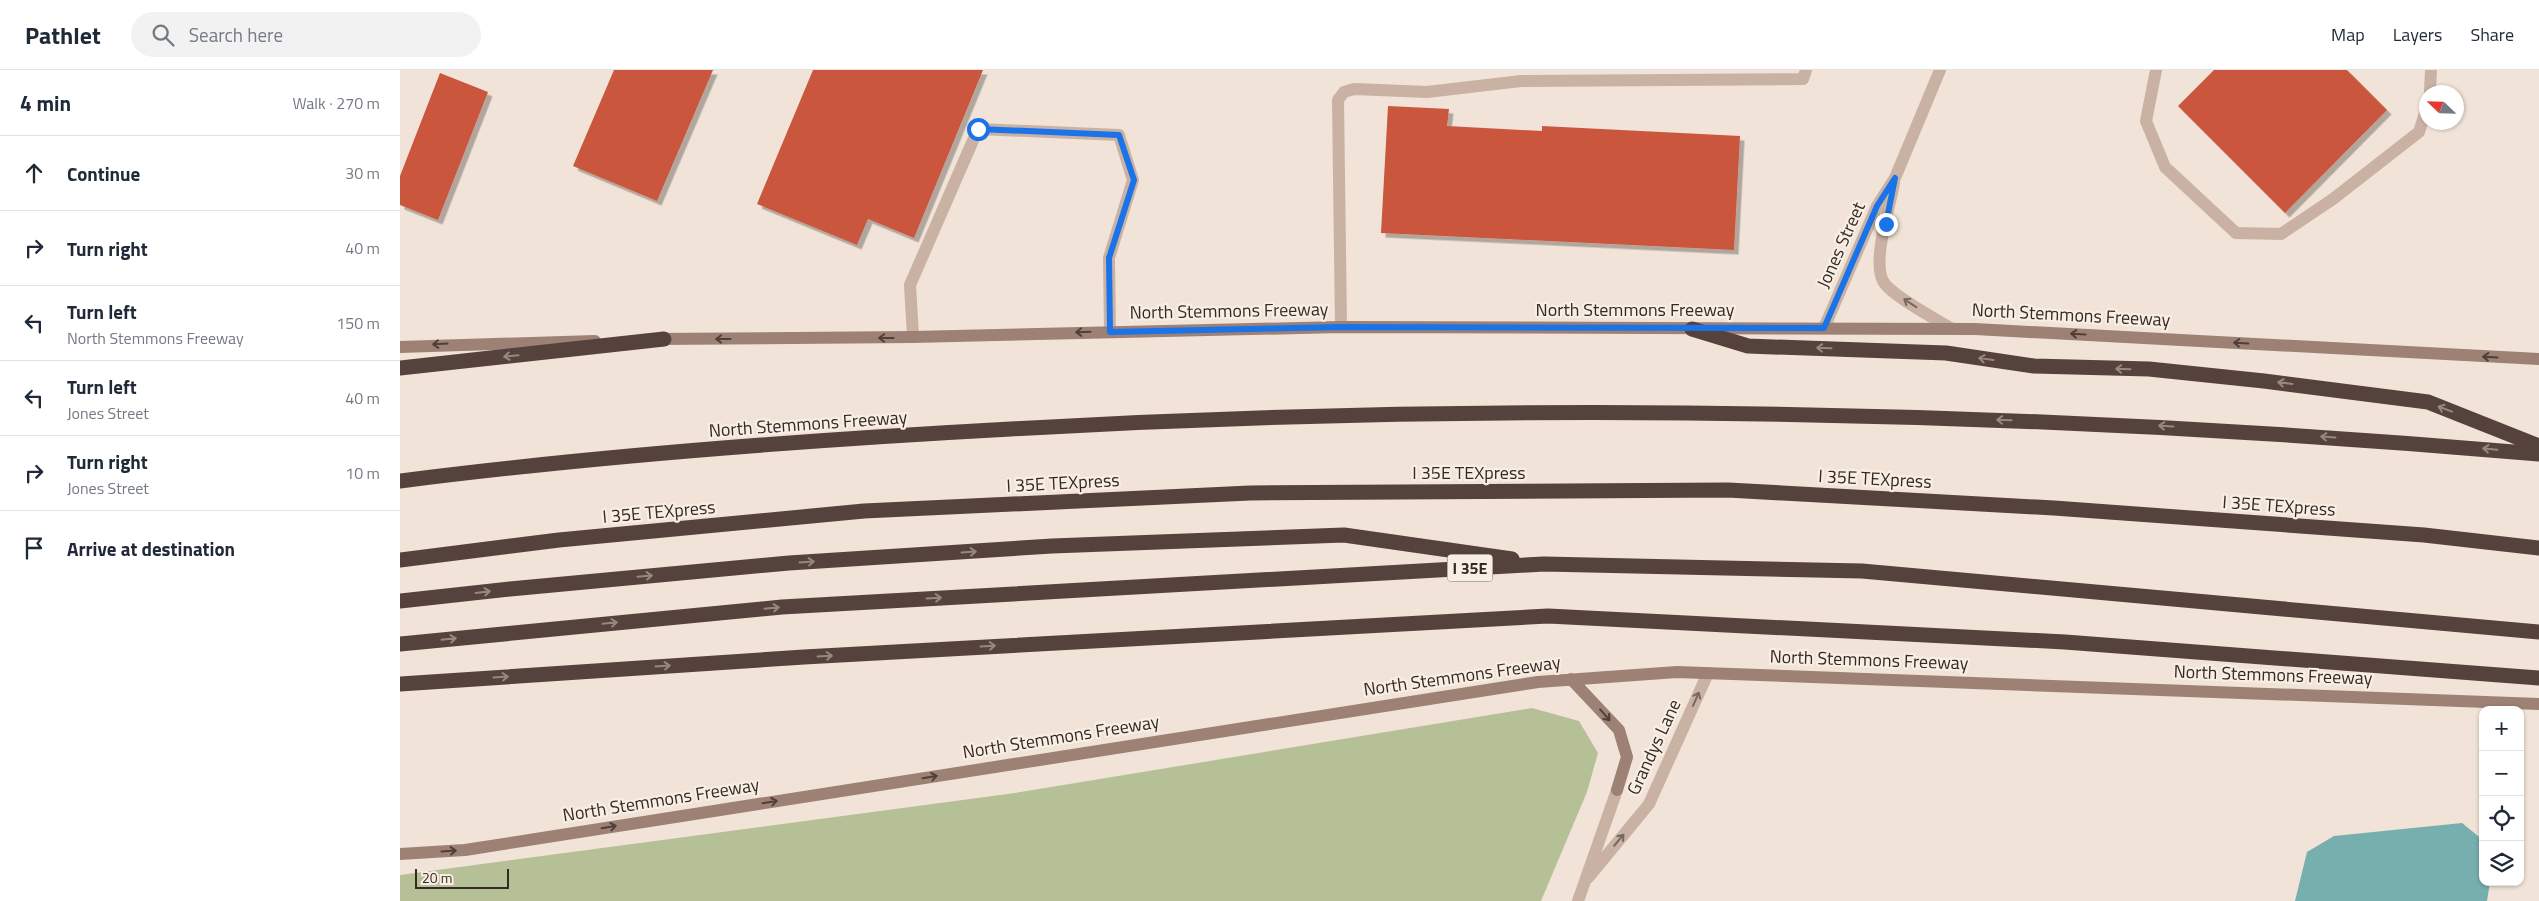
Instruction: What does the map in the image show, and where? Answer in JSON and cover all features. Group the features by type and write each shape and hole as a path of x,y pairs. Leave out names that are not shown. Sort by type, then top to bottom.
{"highway":[{"path":"1692,330 1748,346 1946,353 2034,366 2149,370 2264,381 2428,402 2539,446"},
{"path":"400,368 664,339"},
{"name":"North Stemmons Freeway","path":"400,481 597,459 921,434 1323,414 1679,412 2009,420 2204,428 2539,454"},
{"name":"I 35E TEXpress","path":"400,560 559,540 864,511 1250,493 1718,490 2073,509 2424,535 2539,548"},
{"path":"400,601 789,563 1052,546 1344,535 1544,564"},
{"name":"I 35E","path":"400,644 782,607 1544,564 1862,571 2539,632"},
{"path":"400,684 804,657 1548,616 2065,642 2539,678"}],"main road":[{"name":"North Stemmons Freeway","path":"400,347 664,339 913,338 1341,327 1692,330 1824,328 2046,332 2539,359"},
{"name":"North Stemmons Freeway","path":"400,854 465,850 1440,697 1538,682 1572,679 1677,672 2539,704"},
{"path":"1572,679 1619,730 1627,757 1617,790"}],"street":[{"path":"1341,327 1338,100 1344,92 1354,89 1427,92 1523,76 1803,79 1806,70"},
{"name":"Jones Street","path":"1824,328 1877,206 1895,178 1940,70"},
{"path":"2156,70 2146,121 2166,167 2236,233 2281,234 2333,199 2421,130"},
{"path":"2430,85 2431,70"},
{"path":"913,338 910,285 978,129 1119,135 1134,180 1109,258 1110,332"},
{"name":"Jones Street","path":"1895,178 1879,254 1879,270 1884,282 1894,292 1952,329"},
{"name":"Grandys Lane","path":"1588,878 1649,804 1708,673"},
{"name":"Grandys Lane","path":"1578,901 1588,878 1617,790"}],"green space":[{"path":"1532,708 1579,721 1598,753 1587,792 1541,901 400,901 400,875 1015,793"}],"water":[{"path":"2462,823 2479,837 2479,886 2489,886 2487,901 2295,901 2307,852 2334,836"}],"building":[{"path":"614,70 713,70 657,201 573,166"},
{"path":"813,70 983,70 914,238 868,219 857,245 757,204"},
{"path":"2214,70 2347,70 2387,110 2285,213 2178,106"},
{"path":"440,73 488,92 438,220 400,205 400,176"},
{"path":"1388,106 1449,109 1447,126 1542,131 1542,126 1740,136 1734,250 1381,233"}],"route":[{"path":"978,129 1119,135 1134,180 1109,258 1110,332 1341,327 1692,330 1824,328 1877,206 1895,178 1886,224"}]}
